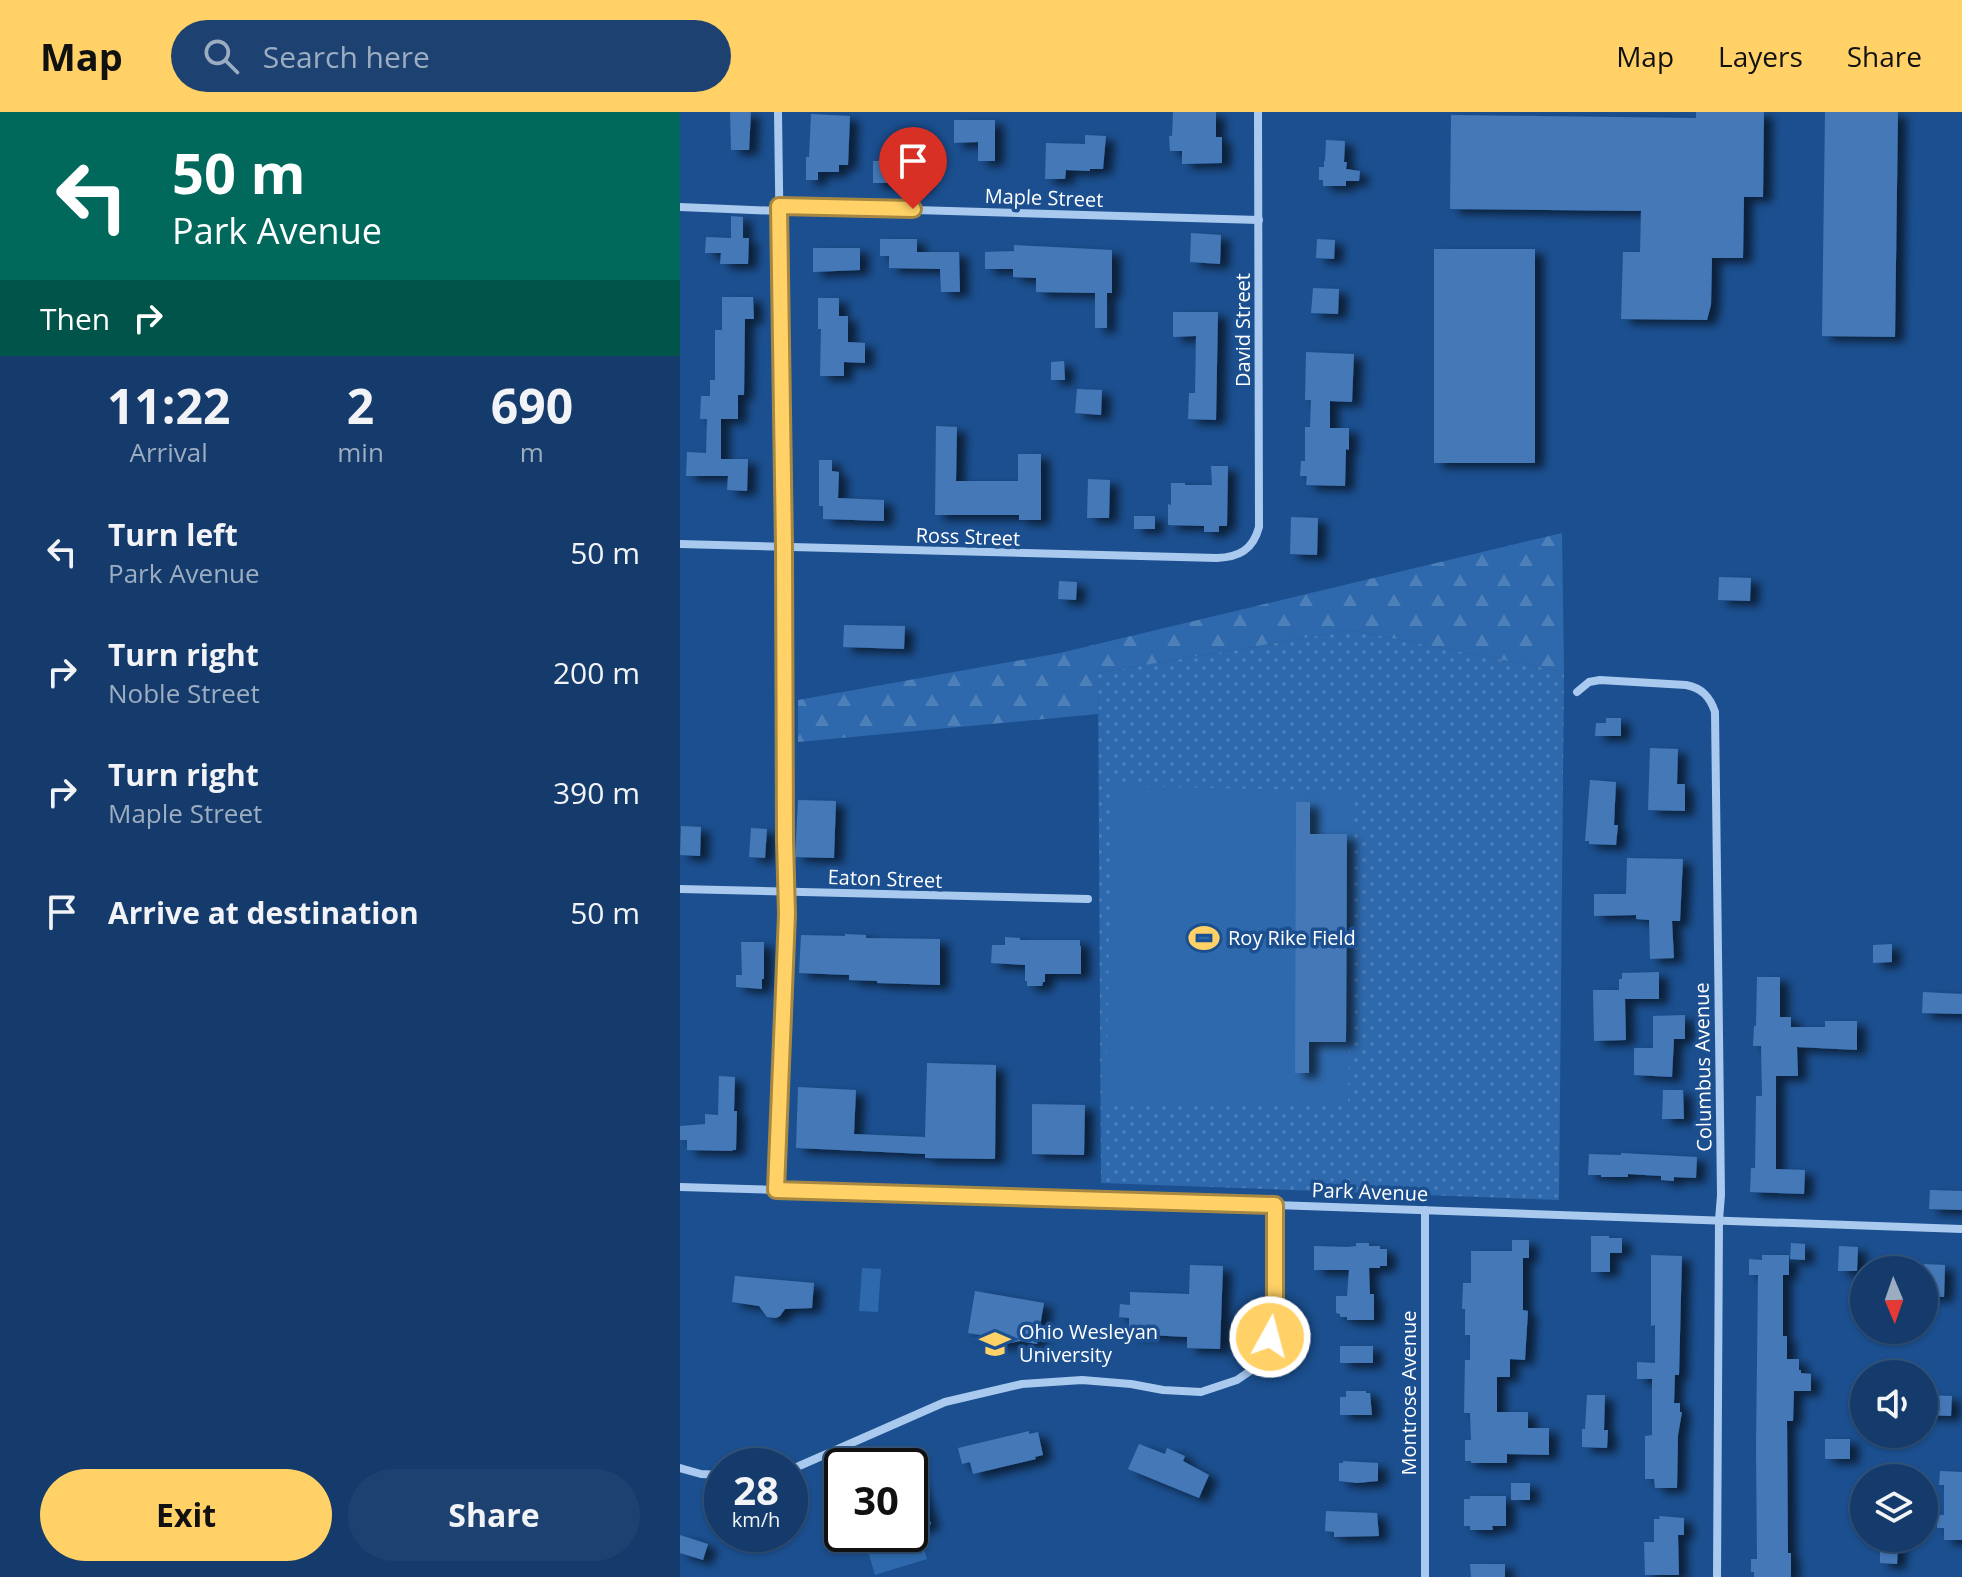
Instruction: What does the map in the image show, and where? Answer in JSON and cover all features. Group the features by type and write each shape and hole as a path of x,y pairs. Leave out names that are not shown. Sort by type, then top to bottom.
{"street":[{"path":"776,1190 786,892 778,112"},
{"name":"David Street","path":"1250,545 1257,535 1259,513 1258,112"},
{"name":"Maple Street","path":"680,207 1259,220"},
{"name":"Ross Street","path":"680,544 1217,558 1237,556 1250,545"},
{"name":"Columbus Avenue","path":"1577,692 1589,682 1600,680 1686,685 1697,687 1706,694 1715,712 1721,1195 1717,1577"},
{"name":"Eaton Street","path":"680,889 1088,899"},
{"name":"Park Avenue","path":"680,1187 1962,1229"},
{"path":"808,1462 945,1402 1022,1384 1082,1380 1201,1392 1237,1380 1253,1369 1266,1354 1275,1319 1275,1205"},
{"name":"Montrose Avenue","path":"1425,1210 1425,1577"},
{"path":"680,1468 704,1474"}],"green space":[{"path":"1562,533 1564,672 1351,630 1098,673 1098,714 798,742 798,700 1060,653"},
{"name":"Roy Rike Field","path":"1351,630 1564,672 1559,1200 1101,1183 1098,673"},
{"path":"1112,786 1355,791 1348,1106 1106,1102"},
{"path":"862,1268 881,1269 878,1312 859,1311"},
{"path":"868,1552 925,1552 927,1559 875,1575"}],"building":[{"path":"730,112 751,112 749,150 731,150"},
{"path":"1173,112 1216,112 1216,137 1222,137 1222,163 1182,164 1182,151 1170,151"},
{"path":"1696,112 1764,112 1763,197 1744,197 1743,258 1712,258 1711,305 1707,320 1621,319 1623,252 1640,252 1641,211 1450,209 1451,115 1696,118"},
{"path":"1825,112 1898,112 1895,337 1822,336"},
{"path":"811,114 850,116 848,165 839,165 839,172 818,172 818,180 806,180"},
{"path":"954,120 995,120 995,161 978,161 978,142 954,143"},
{"path":"1085,135 1106,136 1103,169 1066,170 1065,179 1045,179 1046,143 1085,144"},
{"path":"1326,140 1345,141 1346,169 1360,171 1359,181 1346,181 1346,186 1323,186 1323,180 1319,180 1319,167 1324,167"},
{"path":"873,161 924,161 923,186 873,183"},
{"path":"731,216 743,217 743,238 749,238 748,264 720,264 721,253 705,253 706,237 731,238"},
{"path":"1191,233 1221,235 1220,264 1190,262"},
{"path":"880,239 917,239 917,252 959,252 960,292 941,292 940,269 889,268 889,256 880,256"},
{"path":"1317,239 1335,240 1334,259 1316,258"},
{"path":"1014,245 1112,250 1112,293 1107,293 1107,328 1095,328 1095,293 1036,292 1036,278 1013,277 1013,269 985,269 985,252 1014,251"},
{"path":"813,248 860,248 860,270 813,272"},
{"path":"1434,249 1535,249 1535,463 1434,463"},
{"path":"1313,288 1339,289 1338,314 1311,313"},
{"path":"722,297 753,297 754,319 745,319 744,395 738,395 738,419 721,419 721,459 748,459 747,491 727,490 728,476 686,476 687,452 706,453 707,419 700,419 701,396 710,396 710,380 715,380 715,330 722,330"},
{"path":"818,298 839,298 839,316 848,316 848,342 865,343 865,363 844,362 844,376 820,376"},
{"path":"1173,312 1218,312 1216,420 1188,419 1189,393 1195,393 1196,336 1173,337"},
{"path":"1306,352 1354,354 1352,402 1330,401 1330,428 1349,428 1345,486 1306,485 1307,476 1300,476 1301,461 1305,461 1305,427 1310,427 1311,400 1305,400"},
{"path":"1064,361 1065,380 1051,380 1051,362"},
{"path":"1077,389 1102,390 1101,415 1075,413"},
{"path":"936,426 957,427 956,481 1018,481 1018,454 1041,454 1041,520 1019,520 1019,515 935,515"},
{"path":"819,460 832,460 832,471 839,472 838,498 884,500 884,521 823,519 823,506 819,506"},
{"path":"1211,466 1228,466 1227,526 1219,526 1219,532 1204,532 1204,526 1168,525 1171,483 1212,485"},
{"path":"1088,479 1110,480 1109,518 1087,518"},
{"path":"1134,516 1155,516 1155,529 1134,529"},
{"path":"1291,517 1318,518 1317,555 1290,554"},
{"path":"1719,577 1751,578 1750,601 1718,600"},
{"path":"1059,581 1077,582 1076,600 1058,599"},
{"path":"844,625 905,626 904,649 843,647"},
{"path":"1606,718 1621,718 1621,736 1595,736 1596,723 1606,723"},
{"path":"1650,748 1678,749 1677,784 1685,784 1685,811 1648,810"},
{"path":"1590,780 1616,782 1616,845 1589,844 1585,841"},
{"path":"798,800 836,801 834,858 795,857"},
{"path":"1296,802 1310,802 1310,834 1347,834 1346,1042 1309,1042 1309,1073 1295,1073"},
{"path":"681,826 701,827 700,856 680,855"},
{"path":"751,828 767,829 765,858 749,857"},
{"path":"1627,858 1683,859 1680,921 1672,921 1674,958 1650,959 1649,920 1636,919 1636,915 1594,916 1594,894 1626,894"},
{"path":"801,935 866,935 866,938 940,939 940,985 877,983 849,980 849,975 799,973"},
{"path":"1005,937 1080,940 1081,974 1045,974 1042,986 1027,986 1025,965 991,963 992,945 1005,945"},
{"path":"741,942 764,942 762,989 736,987 736,975 742,975"},
{"path":"1892,944 1892,962 1873,963 1873,945"},
{"path":"1659,972 1659,999 1625,999 1626,1040 1594,1041 1593,990 1619,990 1622,973"},
{"path":"1757,977 1780,977 1780,1017 1791,1017 1791,1027 1825,1027 1825,1021 1857,1021 1857,1050 1797,1047 1798,1076 1776,1076 1776,1169 1805,1170 1804,1194 1750,1192 1751,1168 1755,1168 1756,1096 1762,1096 1761,1046 1753,1046"},
{"path":"1923,992 1962,994 1962,1014 1922,1013"},
{"path":"1685,1015 1685,1039 1674,1039 1672,1077 1634,1075 1634,1048 1653,1048 1653,1016"},
{"path":"927,1063 996,1065 995,1159 925,1158 925,1154 796,1148 798,1087 856,1090 854,1134 925,1137"},
{"path":"719,1076 735,1077 736,1150 687,1150 687,1140 680,1140 680,1126 705,1124 705,1114 718,1115"},
{"path":"1663,1090 1683,1090 1684,1119 1662,1119"},
{"path":"1032,1104 1085,1105 1084,1155 1032,1154"},
{"path":"1589,1154 1697,1157 1696,1178 1674,1177 1674,1181 1661,1180 1661,1176 1588,1175"},
{"path":"1930,1190 1962,1191 1962,1210 1929,1209"},
{"path":"1591,1236 1622,1238 1622,1253 1610,1253 1610,1272 1591,1272"},
{"path":"1512,1240 1529,1240 1529,1258 1523,1258 1523,1310 1528,1311 1525,1360 1510,1359 1510,1377 1497,1377 1497,1412 1528,1412 1528,1428 1549,1428 1549,1455 1507,1454 1507,1463 1471,1463 1465,1461 1465,1440 1471,1440 1470,1413 1464,1413 1465,1360 1470,1360 1470,1335 1465,1335 1463,1283 1471,1283 1471,1251 1512,1251"},
{"path":"1356,1243 1369,1243 1369,1246 1387,1249 1387,1266 1369,1268 1370,1294 1374,1294 1374,1320 1347,1320 1347,1317 1336,1313 1336,1296 1347,1296 1349,1270 1314,1270 1314,1246 1347,1247 1356,1246"},
{"path":"1791,1243 1805,1244 1805,1260 1790,1259"},
{"path":"1839,1246 1858,1247 1858,1256 1850,1256 1850,1271 1838,1271"},
{"path":"1651,1255 1682,1256 1679,1375 1675,1375 1674,1403 1680,1403 1682,1412 1678,1435 1677,1488 1655,1488 1654,1479 1645,1479 1645,1436 1652,1435 1652,1379 1637,1379 1637,1362 1655,1363 1655,1325 1651,1326"},
{"path":"1762,1255 1789,1255 1789,1275 1783,1275 1783,1336 1787,1336 1787,1359 1799,1359 1801,1373 1811,1374 1811,1391 1794,1391 1793,1421 1787,1421 1791,1577 1754,1577 1754,1572 1751,1572 1751,1559 1757,1559 1758,1275 1749,1275 1749,1259 1762,1260"},
{"path":"1190,1265 1223,1266 1220,1349 1187,1348 1187,1337 1129,1334 1129,1318 1119,1317 1120,1304 1130,1305 1130,1292 1189,1294"},
{"path":"1938,1265 1945,1265 1944,1297 1938,1297"},
{"path":"735,1276 814,1283 812,1308 785,1309 776,1318 767,1317 759,1306 732,1302"},
{"path":"975,1291 1044,1303 1037,1344 1020,1341 996,1343 987,1336 968,1333"},
{"path":"1340,1346 1373,1346 1373,1363 1340,1363"},
{"path":"1346,1391 1370,1393 1372,1415 1340,1415 1340,1397 1346,1397"},
{"path":"1587,1395 1605,1395 1607,1448 1582,1447"},
{"path":"1938,1396 1952,1396 1951,1416 1938,1416"},
{"path":"1029,1431 1029,1434 1038,1432 1043,1455 1036,1459 973,1474 970,1462 962,1464 958,1448"},
{"path":"1825,1439 1850,1439 1850,1459 1825,1459"},
{"path":"1139,1444 1165,1454 1167,1448 1185,1456 1183,1461 1209,1475 1199,1498 1128,1469"},
{"path":"1339,1463 1378,1463 1378,1481 1339,1481"},
{"path":"1940,1471 1962,1472 1962,1540 1944,1540 1944,1528 1938,1528 1938,1515 1944,1515 1944,1485 1939,1485"},
{"path":"1511,1483 1530,1483 1530,1500 1511,1500"},
{"path":"1470,1496 1506,1496 1506,1526 1492,1526 1493,1530 1470,1530 1470,1526 1464,1526 1464,1499 1470,1499"},
{"path":"1326,1511 1377,1513 1379,1536 1334,1537 1334,1532 1325,1531"},
{"path":"1659,1516 1684,1518 1684,1535 1678,1535 1679,1575 1645,1575 1644,1542 1654,1542 1654,1519 1660,1519"},
{"path":"680,1535 704,1543 703,1560 680,1553"},
{"path":"1880,1552 1898,1552 1897,1564 1880,1563"},
{"path":"1470,1564 1505,1564 1505,1577 1471,1577"}],"place":[{"name":"Roy Rike Field","path":"1204,938"},
{"name":"Ohio Wesleyan University","path":"995,1344"}],"route":[{"path":"913,209 779,206 787,914 776,1190 1275,1205 1275,1319 1270,1337"}]}
